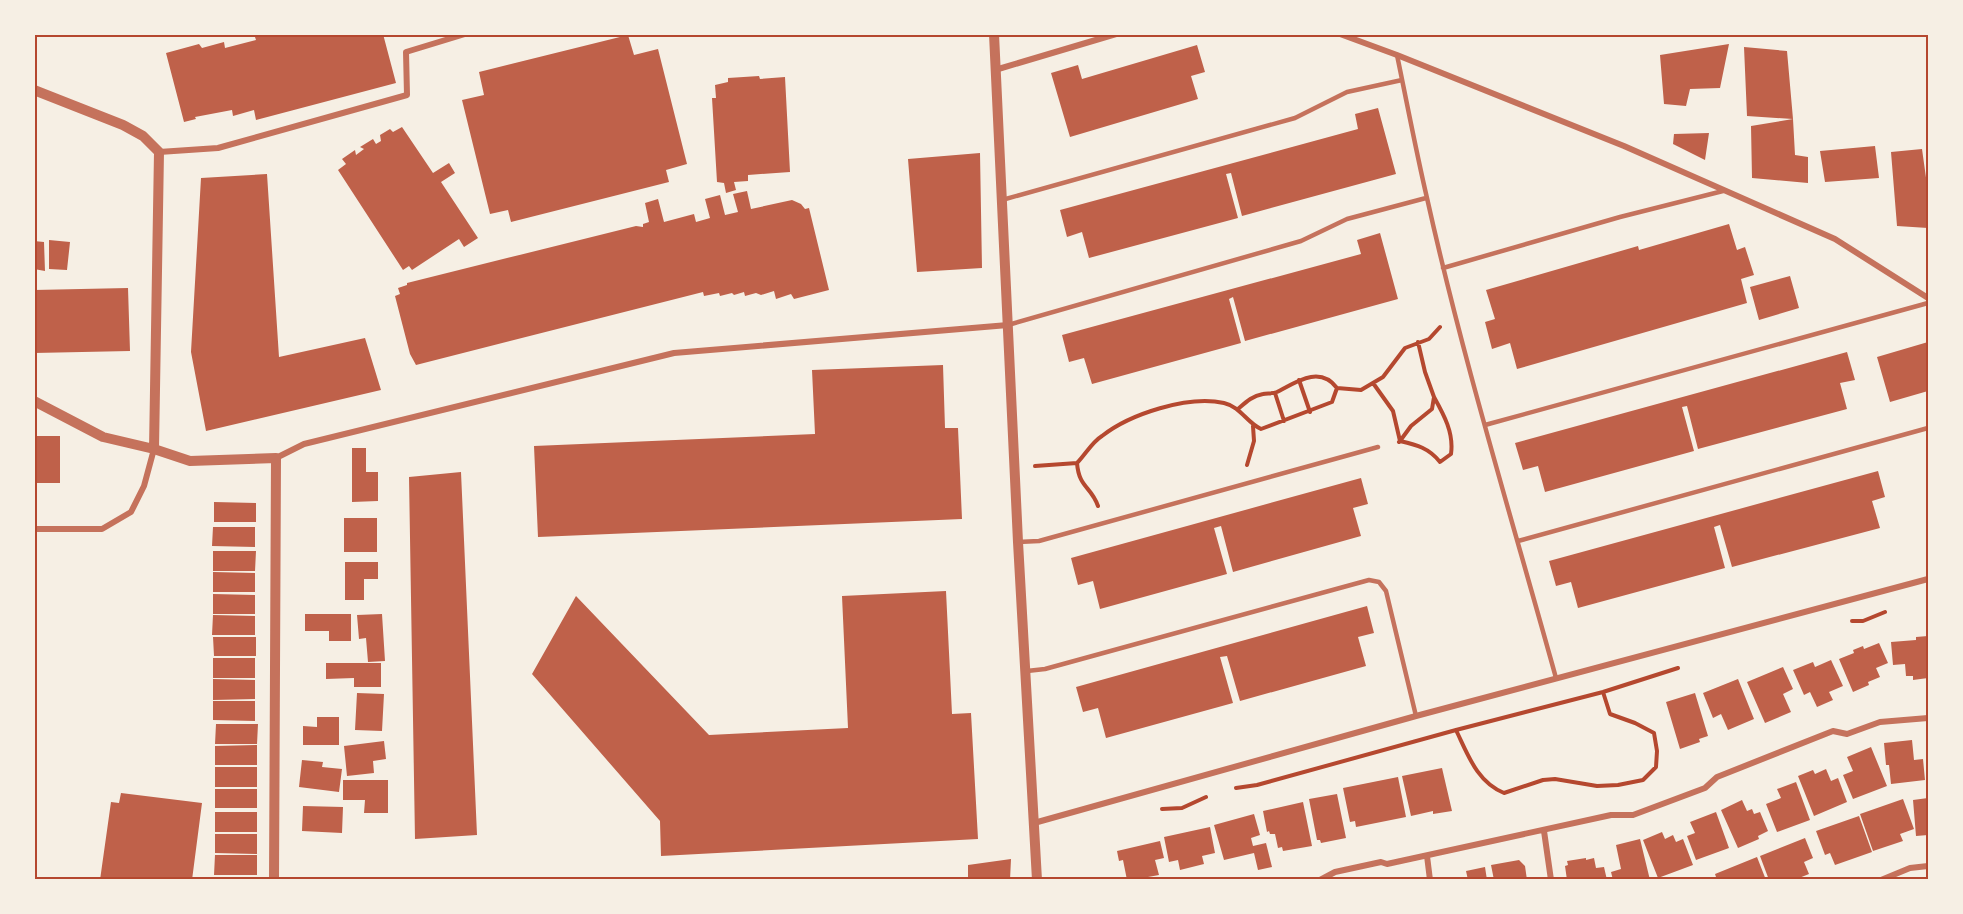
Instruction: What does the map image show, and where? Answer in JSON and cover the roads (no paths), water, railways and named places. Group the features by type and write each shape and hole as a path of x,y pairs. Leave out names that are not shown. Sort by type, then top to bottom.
{"street":[{"path":"159,152 218,148 406,95 406,51 465,34"},
{"path":"994,34 1036,879"},
{"path":"995,70 1116,34"},
{"path":"1340,34 1624,147 1835,239 1929,298"},
{"path":"34,90 123,124 143,136 159,152 154,449 144,486 131,512 102,529 34,529"},
{"path":"34,401 103,438 154,449 190,461 276,458 304,444 674,352 1008,326"},
{"path":"274,879 276,458"},
{"path":"1034,823 1416,716 1929,579"},
{"path":"1320,879 1335,872 1381,862 1387,864 1427,856 1611,815 1633,815 1705,788 1717,777 1833,731 1847,734 1880,722 1929,718"},
{"path":"1544,831 1551,879"},
{"path":"1427,856 1430,879"},
{"path":"1881,879 1910,868 1929,866"}],"lane":[{"path":"1397,56 1443,268 1556,678"},
{"path":"1002,200 1295,118 1347,93 1402,80"},
{"path":"1443,268 1620,217 1723,191"},
{"path":"1008,326 1301,241 1347,219 1426,198"},
{"path":"1485,425 1929,303"},
{"path":"1518,541 1929,428"},
{"path":"1018,542 1039,541 1378,447"},
{"path":"1025,671 1045,669 1369,580 1378,582 1386,591 1416,716"}]}
